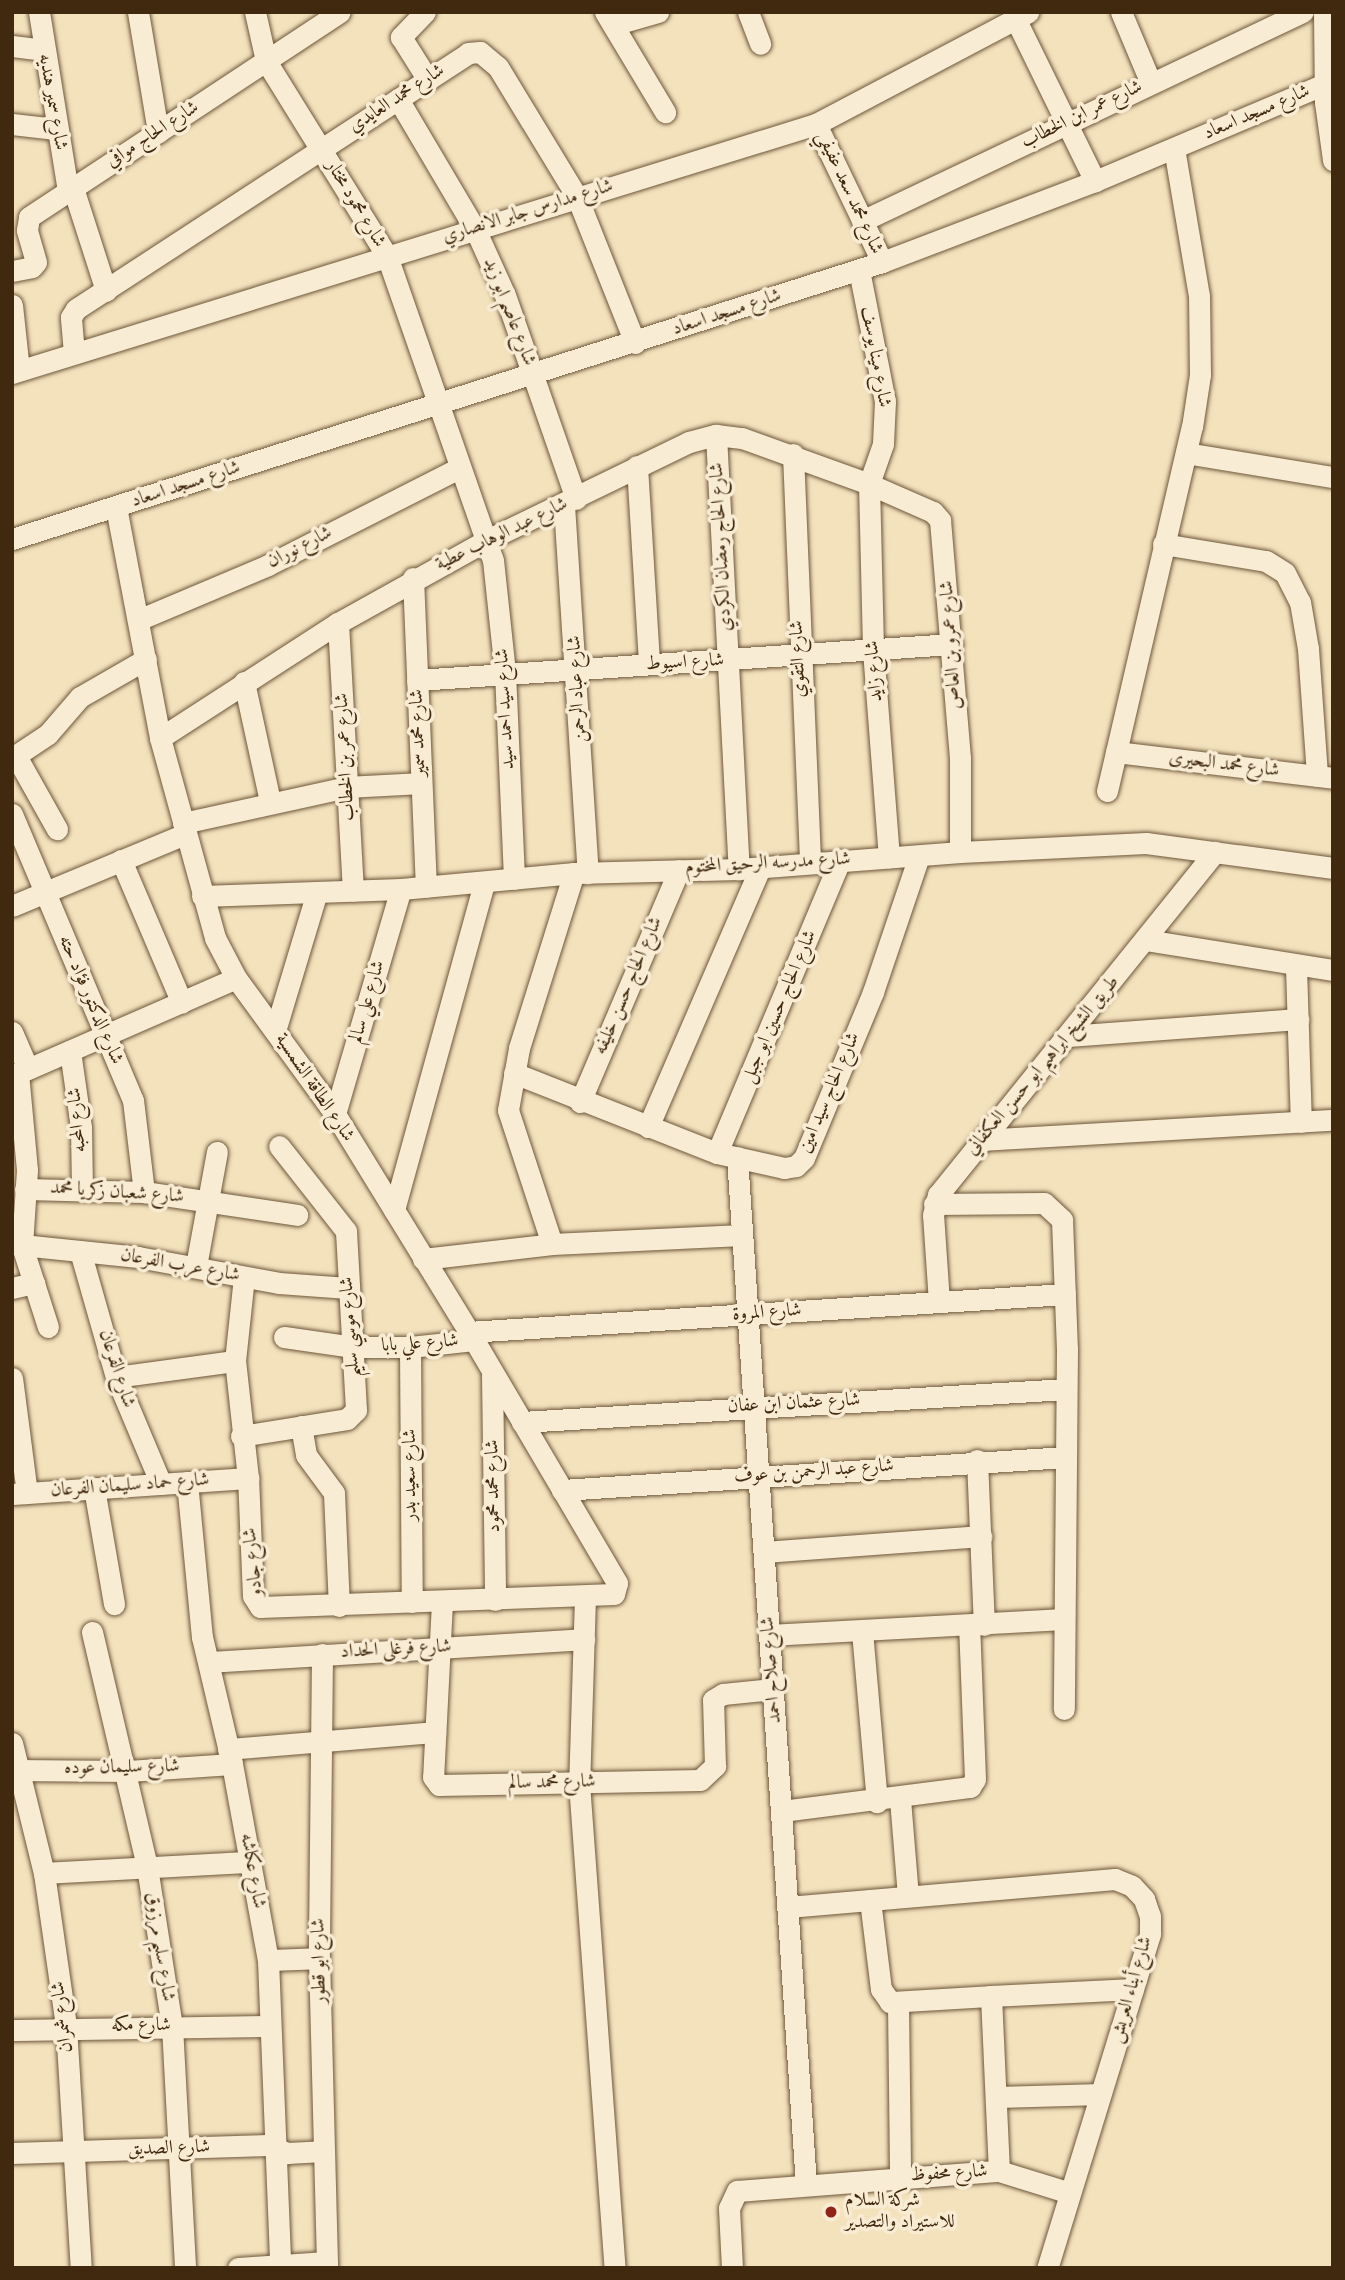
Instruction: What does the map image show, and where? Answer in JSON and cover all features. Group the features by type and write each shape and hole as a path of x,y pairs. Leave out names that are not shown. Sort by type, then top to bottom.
{"street":[{"name":"شارع سمير هنديه","path":"39,12 56,129 71,189 106,291"},
{"path":"138,12 158,132"},
{"name":"شارع محمود مختار","path":"255,12 266,61 387,256 459,468"},
{"name":"شارع الحاج موافي","path":"12,271 32,267 36,262 27,230 29,217 340,12"},
{"path":"425,12 401,37 428,80"},
{"path":"658,12 609,19 665,112"},
{"path":"748,12 760,44"},
{"path":"1121,12 1150,81"},
{"name":"شارع عمر ابن الخطاب","path":"862,221 1150,81 1303,12"},
{"path":"1324,12 1325,84 1333,160"},
{"path":"1022,15 1067,123 1095,181"},
{"name":"شارع مدارس جابر الانصاري","path":"16,372 816,124 1022,15"},
{"path":"12,46 43,50"},
{"name":"شارع محمد العايدي","path":"74,353 71,317 76,309 468,53 491,57 577,197 635,343"},
{"name":"شارع مسجد اسعاد","path":"12,540 859,270 1095,181 1325,84"},
{"name":"شارع عاصم ابو زيد","path":"398,99 475,229 505,295 534,375 570,502"},
{"path":"12,124 56,129"},
{"name":"شارع محمد سعد عفيفي","path":"816,124 881,262"},
{"path":"1107,791 1186,453 1198,388 1201,322 1174,148"},
{"name":"شارع مينا يوسف","path":"859,270 885,401 883,443 869,484"},
{"path":"12,305 16,372"},
{"name":"شارع عبد الوهاب عطية","path":"160,738 338,622 413,578 689,442 716,435 768,444 869,484"},
{"name":"شارع الحاج رمضان الكردي","path":"716,435 739,869"},
{"path":"1186,453 1333,477"},
{"name":"شارع التقوي","path":"793,454 799,655 810,863"},
{"path":"637,466 649,664"},
{"name":"شارع سيد احمد سيد","path":"459,468 487,540 497,580 505,672 514,880"},
{"name":"شارع نوران","path":"138,621 268,565 459,468"},
{"name":"شارع عمرو بن العاص","path":"869,484 933,512 940,520 960,758 960,852"},
{"name":"شارع زايد","path":"869,484 873,650 889,857"},
{"name":"شارع عباد الرحمن","path":"552,1244 512,1132 508,1110 514,1073 581,873 578,668 570,502"},
{"name":"شارع الطاقة الشمسية","path":"116,507 160,738 215,938 236,978 335,1114 471,1336 617,1583 614,1594 584,1597"},
{"path":"1163,544 1266,561 1285,573 1300,602 1325,777"},
{"name":"شارع محمد سمير","path":"413,578 426,887"},
{"name":"شارع عمر بن الخطاب","path":"338,622 353,891"},
{"name":"شارع اسيوط","path":"417,680 952,644"},
{"path":"57,829 14,757 48,734 80,697 146,659"},
{"path":"244,682 270,801"},
{"name":"شارع محمد البحيرى","path":"1116,752 1325,777"},
{"path":"12,906 121,860 184,828 270,801 347,787 421,783"},
{"name":"شارع الدكتور فؤاد حته","path":"12,814 138,1116 144,1192"},
{"name":"شارع مدرسه الرحيق المختوم","path":"202,896 401,889 581,873 760,868 960,852 1146,843 1333,868"},
{"name":"طريق الشيخ ابراهيم ابو حسن العكفاني","path":"934,1204 982,1140 1215,852"},
{"name":"شارع الحاج سيد امين","path":"514,1073 580,1102 727,1155 784,1168 803,1158 873,992 919,856"},
{"path":"121,860 183,1003"},
{"name":"شارع الحاج حسين ابو جبل","path":"727,1155 840,860"},
{"path":"648,1127 760,868"},
{"name":"شارع الحاج حسن خليفه","path":"580,1102 679,870"},
{"path":"394,1210 484,883"},
{"name":"شارع علي سالم","path":"335,1114 401,889"},
{"path":"275,1031 317,892"},
{"path":"1146,940 1296,967 1333,971"},
{"path":"1296,967 1301,1122"},
{"path":"19,1073 236,978"},
{"path":"1068,1036 1298,1019"},
{"path":"12,1032 19,1073 26,1189 17,1245 34,1283 48,1327"},
{"name":"شارع المحبه","path":"70,1051 81,1127 82,1188"},
{"path":"982,1140 1333,1120"},
{"name":"شارع موسي سليم","path":"241,1436 355,1415 345,1226 279,1146"},
{"path":"196,1266 217,1152"},
{"name":"شارع صلاح احمد","path":"727,1155 742,1235 806,2184"},
{"name":"شارع شعبان زكريا محمد","path":"26,1189 82,1188 144,1192 297,1215"},
{"path":"939,1302 934,1204 1044,1203 1053,1206 1064,1229 1064,1709"},
{"path":"424,1259 552,1244 742,1235"},
{"name":"شارع عرب الفرعان","path":"17,1245 196,1266 244,1278 348,1287"},
{"name":"شارع القرعان","path":"80,1251 116,1377 161,1483"},
{"name":"شارع جادو","path":"244,1278 235,1361 241,1436 248,1478 255,1602 266,1607 339,1606 584,1597"},
{"path":"12,1288 34,1283"},
{"name":"شارع المروة","path":"471,1336 747,1314 1065,1294"},
{"name":"شارع علي بابا","path":"284,1337 353,1347 410,1347 471,1336"},
{"name":"شارع سعيد بدر","path":"410,1347 412,1602"},
{"path":"116,1377 235,1361"},
{"name":"شارع محمد محمود","path":"492,1371 495,1600"},
{"path":"12,1378 20,1493"},
{"name":"شارع عثمان ابن عفان","path":"522,1422 754,1405 1066,1389"},
{"path":"301,1426 306,1455 334,1493 339,1606"},
{"name":"شارع عبد الرحمن بن عوف","path":"562,1490 976,1460 1066,1457"},
{"path":"782,1811 961,1791 975,1779 976,1625 981,1536 976,1460"},
{"name":"شارع حماد سليمان الفرعان","path":"20,1493 248,1478"},
{"name":"شارع عكاشه","path":"187,1482 198,1611 230,1756 268,1960 280,2265"},
{"path":"94,1488 114,1604"},
{"path":"764,1552 981,1536"},
{"path":"584,1597 579,1783 615,2268"},
{"name":"شارع محمد سالم","path":"442,1602 433,1777 439,1785 579,1783 707,1777 715,1766 713,1700 723,1694 773,1689"},
{"path":"770,1635 1063,1619"},
{"path":"862,1631 877,1801"},
{"name":"شارع سليم مرزوق","path":"92,1632 128,1771 147,1867 172,2026 185,2268"},
{"name":"شارع فرغلى الحداد","path":"209,1662 584,1639"},
{"name":"شارع ابو قطور","path":"322,1654 319,1958 327,2265"},
{"name":"شارع سليمان عوده","path":"15,1770 128,1771 320,1741 435,1732"},
{"name":"شارع شمران","path":"12,1744 15,1770 44,1873 66,2026 81,2268"},
{"path":"900,1799 908,1896"},
{"path":"44,1873 250,1862"},
{"name":"شارع أبناء العريش","path":"788,1906 1115,1879 1144,1899 1150,1916 1133,1989 1047,2268"},
{"path":"870,1899 881,1990 898,2004 1133,1989"},
{"path":"268,1960 319,1958"},
{"path":"991,1996 999,2097 999,2171"},
{"path":"898,2004 900,2177"},
{"name":"شارع مكه","path":"12,2030 66,2026 271,2026"},
{"path":"999,2097 1100,2094"},
{"name":"شارع الصديق","path":"12,2153 275,2147 287,2153 323,2151"},
{"name":"شارع محفوظ","path":"732,2268 730,2198 737,2191 999,2171 1070,2193"},
{"path":"238,2268 327,2265"}],"place":[{"name":"شركة السلام للاستيراد والتصدير","path":"831,2212"}]}
